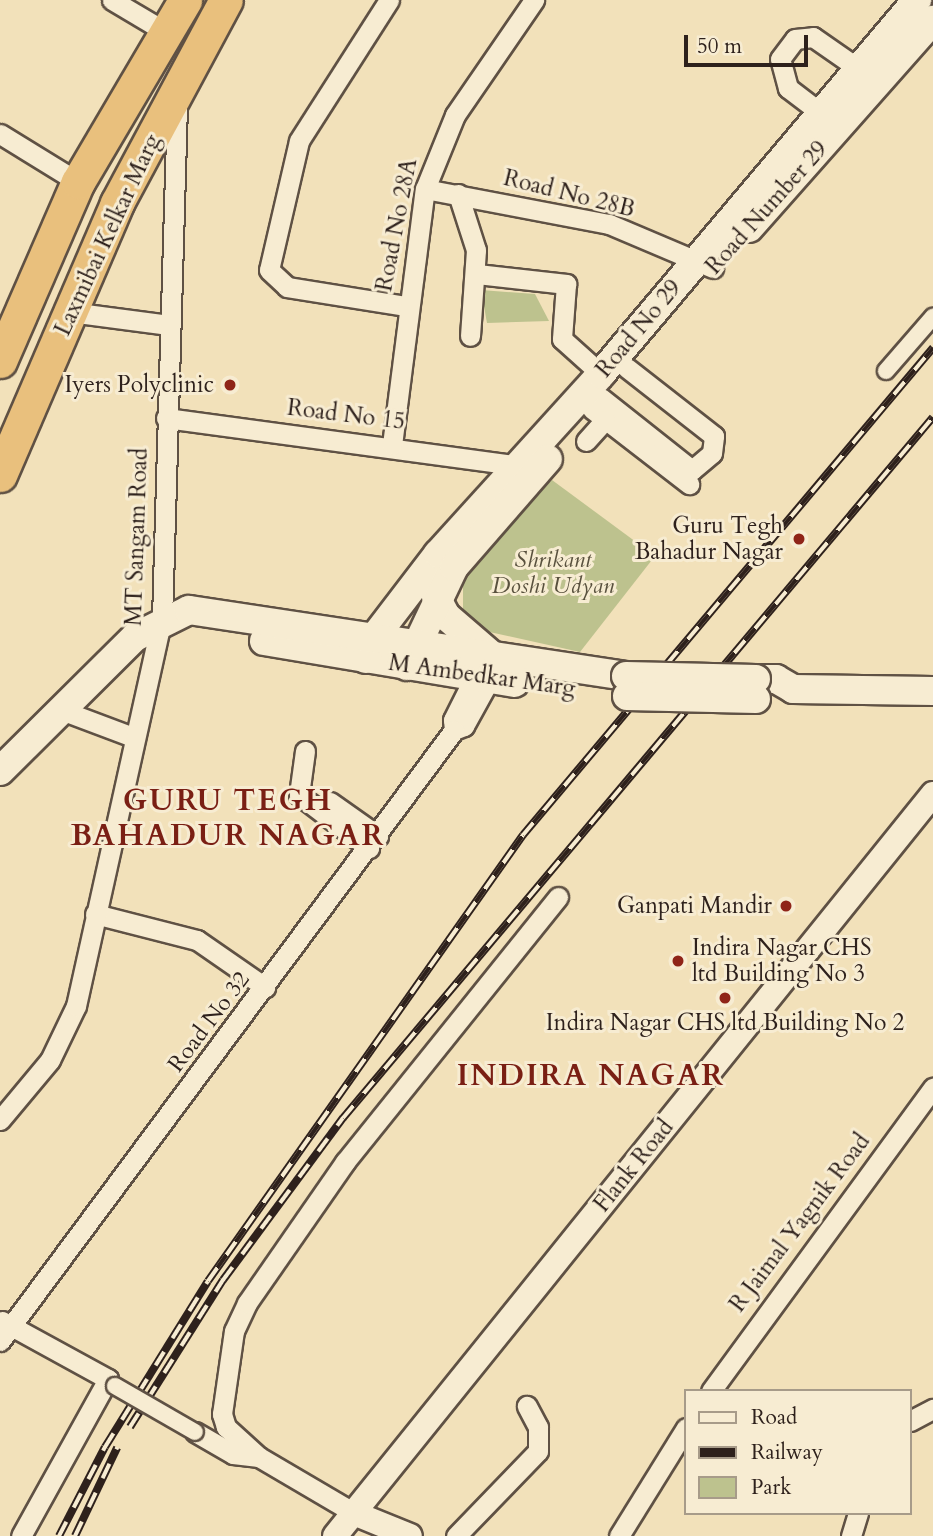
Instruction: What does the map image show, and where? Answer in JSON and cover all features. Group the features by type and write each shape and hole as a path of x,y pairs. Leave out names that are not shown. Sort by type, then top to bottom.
{"highway":[{"name":"Laxmibai Kelkar Marg","path":"0,361 78,182 185,0"},
{"name":"Laxmibai Kelkar Marg","path":"0,475 117,203 226,0"}],"main road":[{"path":"830,120 859,69 917,0"},
{"name":"Road Number 29","path":"410,656 436,597 528,467 605,394 706,263 830,120 933,20"},
{"path":"370,649 528,467"},
{"path":"436,597 486,670"},
{"name":"M Ambedkar Marg","path":"0,771 135,637 189,610 370,649 486,670 626,686 756,689 776,679 793,689 933,691"}],"street":[{"path":"389,0 299,141 270,270 287,287 406,306"},
{"name":"Road No 28A","path":"392,445 406,306 425,189 455,116 534,0"},
{"path":"122,2 166,32"},
{"path":"830,120 784,81 780,59 788,45 813,37 859,69"},
{"name":"MT Sangam Road","path":"0,1120 50,1060 76,1006 133,737 168,619 166,418 177,91"},
{"path":"0,134 78,182"},
{"name":"Road No 28B","path":"425,189 609,224 706,263"},
{"path":"458,194 477,274 470,336"},
{"path":"477,274 566,284 562,339 605,394 689,484"},
{"path":"70,312 169,325"},
{"path":"886,370 933,317"},
{"path":"605,394 714,436 712,453 692,470 605,394"},
{"path":"586,441 605,394"},
{"name":"Road No 15","path":"166,418 392,445 528,467"},
{"name":"Road No 32","path":"4,1329 371,846 454,730 464,726 486,670"},
{"path":"61,710 133,737"},
{"path":"305,751 299,795 371,846"},
{"name":"Flank Road","path":"335,1536 356,1514 933,794"},
{"path":"330,802 371,846"},
{"path":"316,818 371,846"},
{"path":"408,1536 356,1514 259,1457 226,1427 222,1414 234,1331 247,1303 345,1162 558,897"},
{"path":"95,914 197,940 265,987"},
{"name":"R Jaimal Yagnik Road","path":"711,1389 933,1088"},
{"path":"4,1329 108,1379 74,1435 21,1536"},
{"path":"74,1435 87,1433 115,1386 233,1454 259,1457"},
{"path":"456,1536 538,1451 538,1427 527,1406"},
{"path":"912,1420 933,1409"},
{"path":"619,1536 684,1432"},
{"path":"851,1536 857,1515"}],"green space":[{"path":"481,290 535,294 549,321 487,323"},
{"name":"Shrikant Doshi Udyan","path":"552,480 655,556 580,652 485,631 463,610 463,584 476,551"}],"railway":[{"path":"59,1536 105,1447 208,1281 523,835 933,348"},
{"path":"130,1427 223,1280 343,1118 933,417"},
{"path":"75,1536 117,1448"}],"place":[{"name":"Iyers Polyclinic","path":"230,385"},
{"name":"Guru Tegh Bahadur Nagar","path":"799,539"},
{"name":"Ganpati Mandir","path":"786,906"},
{"name":"Indira Nagar CHS ltd Building No 3","path":"678,961"},
{"name":"Indira Nagar CHS ltd Building No 2","path":"725,998"}],"district":[{"name":"GURU TEGH BAHADUR NAGAR","path":"228,818"},
{"name":"INDIRA NAGAR","path":"591,1076"}]}
